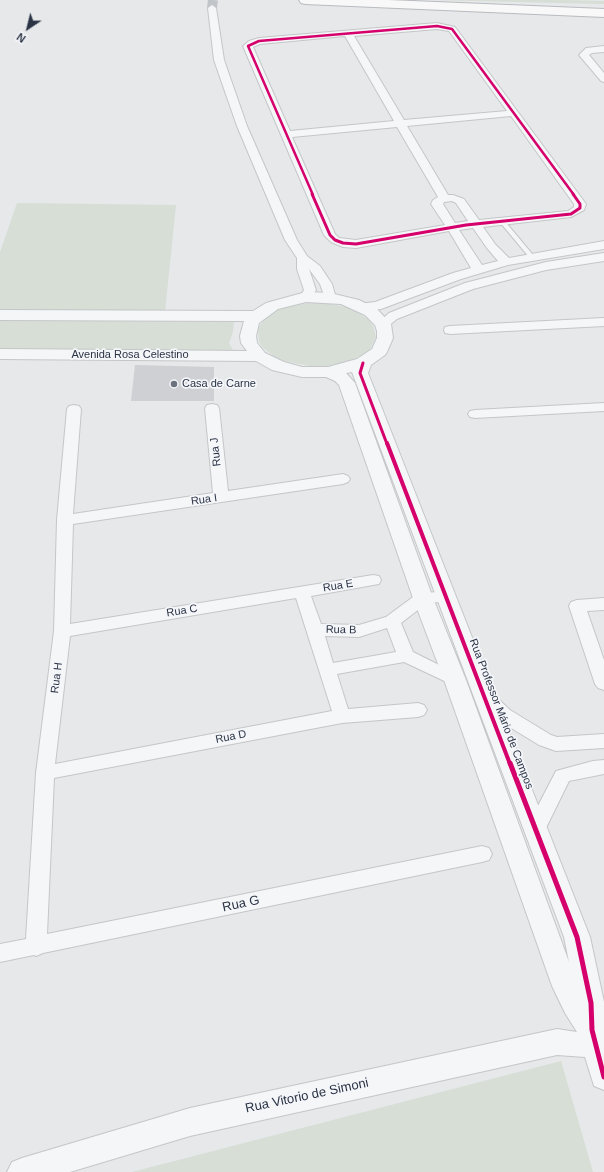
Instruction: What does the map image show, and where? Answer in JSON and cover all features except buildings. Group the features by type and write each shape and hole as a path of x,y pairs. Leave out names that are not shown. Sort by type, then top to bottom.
{"highway":[{"path":"305,0 604,14"},
{"path":"319,0 604,6"}],"street":[{"path":"212,8 219,60 242,126 292,240 303,258 316,269 326,284 330,298"},
{"path":"437,26 452,28 514,113 581,206 579,210 571,214 501,220 451,227 356,244 343,243 335,240 330,235 248,46 259,41 348,33 437,26"},
{"path":"348,33 444,198"},
{"path":"604,49 589,50 584,55 604,79"},
{"path":"286,134 514,113"},
{"path":"478,269 437,204 438,200 453,198 460,201 491,246 506,262"},
{"path":"363,307 377,306 430,285 478,269 532,256 604,245"},
{"path":"466,248 491,246"},
{"path":"563,251 572,261"},
{"path":"383,324 393,316 469,286 520,272 572,261 604,257"},
{"path":"303,258 303,269 310,290 306,298"},
{"path":"0,315 256,316 268,308 282,302 306,298 330,298 353,303 363,307 375,315 383,324 385,331 383,345 379,352 363,363 347,369 328,372"},
{"name":"Avenida Rosa Celestino","path":"256,316 251,322 248,336 249,343 259,356 278,366 290,369 308,372 328,372"},
{"path":"450,330 604,322"},
{"name":"Avenida Rosa Celestino","path":"0,354 259,356"},
{"name":"Rua Professor Mário de Campos","path":"363,363 360,373 577,937 591,1003 599,1058"},
{"path":"328,372 341,377 347,383 424,598 456,680 565,986 599,1058"},
{"path":"475,414 604,407"},
{"name":"Rua J","path":"212,408 221,497"},
{"name":"Rua H","path":"36,947 45,773 62,631 65,520 74,409"},
{"name":"Rua I","path":"65,520 343,479"},
{"name":"Rua E","path":"302,592 373,580"},
{"path":"302,592 342,716"},
{"name":"Rua C","path":"62,631 302,592"},
{"path":"424,598 446,597"},
{"name":"Rua B","path":"314,630 359,631 392,621 424,598"},
{"path":"604,604 577,606 604,684"},
{"path":"392,621 406,656"},
{"path":"327,670 406,656 456,680"},
{"path":"485,697 504,715 545,740 556,744 604,742"},
{"name":"Rua D","path":"45,773 342,716 418,710"},
{"path":"536,829 562,776 593,768 604,767"},
{"name":"Rua G","path":"0,954 482,854"},
{"name":"Rua Vitorio de Simoni","path":"26,1171 190,1122 557,1042 599,1058"}],"lane":[{"path":"501,220 532,256"}],"shaded area":[{"path":"428,0 563,0 604,1 604,4"},
{"path":"17,203 176,205 165,312 0,311 0,252"},
{"path":"318,302 348,307 369,320 373,326 376,337 370,349 364,354 347,362 315,367 284,361 275,357 262,347 259,341 258,329 265,318 278,309 287,306"},
{"path":"0,320 234,322 233,332 229,343 235,354 0,351"},
{"path":"561,1061 593,1172 132,1172"}],"tunnel":[{"path":"212,8 213,0"}],"cycle path":[{"path":"437,26 452,29 580,204 580,208 571,214 466,225 356,244 343,243 335,240 330,235 248,46 259,41 437,26"},
{"path":"363,363 360,373 577,937 591,1003 592,1030 604,1077"}],"place":[{"name":"Casa de Carne","path":"174,384"}]}
